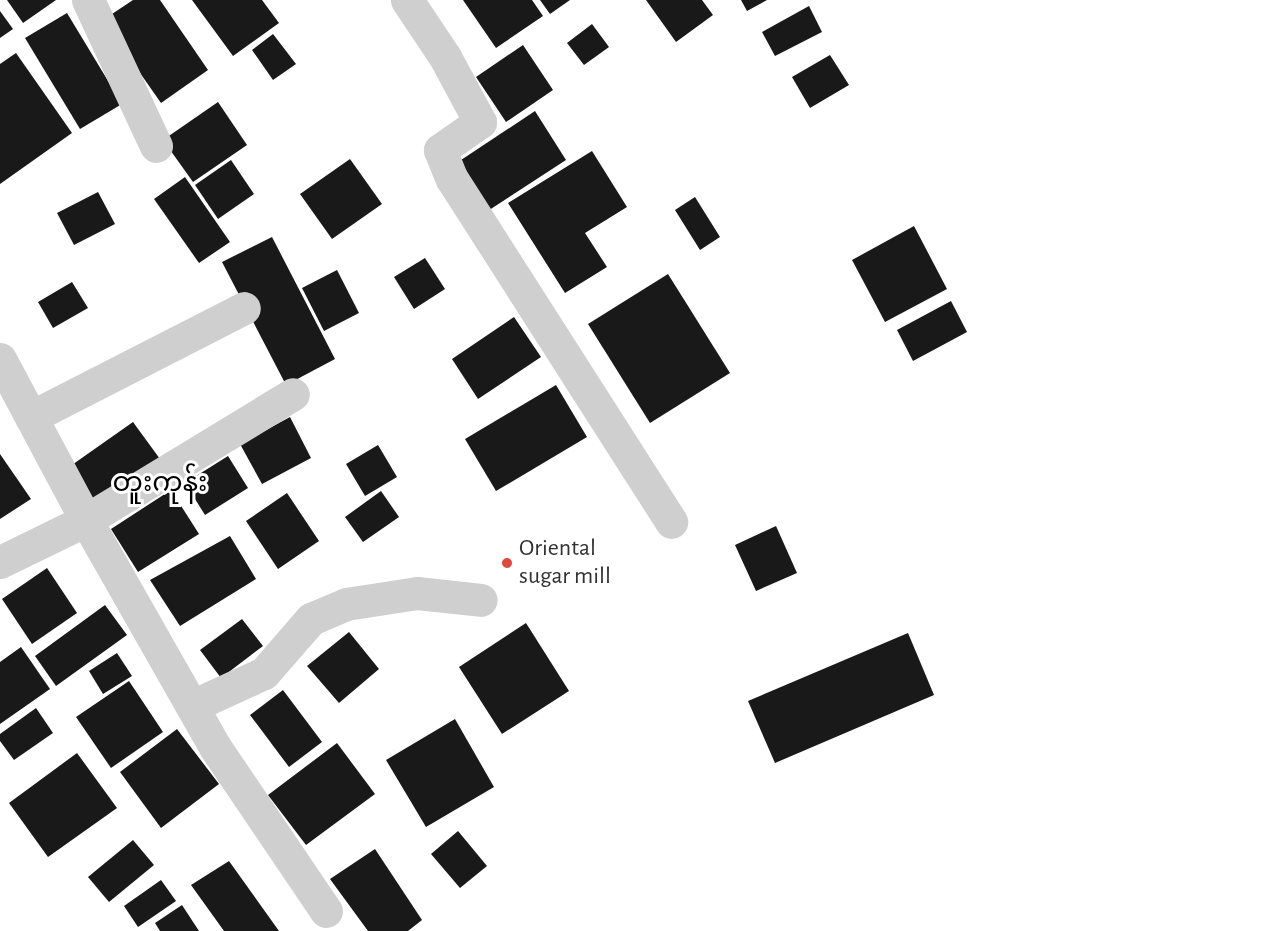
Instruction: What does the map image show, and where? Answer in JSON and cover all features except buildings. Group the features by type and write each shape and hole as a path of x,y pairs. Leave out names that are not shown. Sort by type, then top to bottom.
{"street":[{"path":"87,0 156,146"},
{"path":"407,0 445,57 480,122 440,150 452,179 671,522"},
{"path":"31,417 244,308"},
{"path":"0,359 86,520 192,706 326,911"},
{"path":"0,562 86,520 293,394"},
{"path":"192,706 264,674 311,619 346,604 417,593 481,600"}],"place":[{"name":"Oriental sugar mill","path":"507,563"}],"district":[{"name":"တူးကုန်း","path":"160,483"}]}
